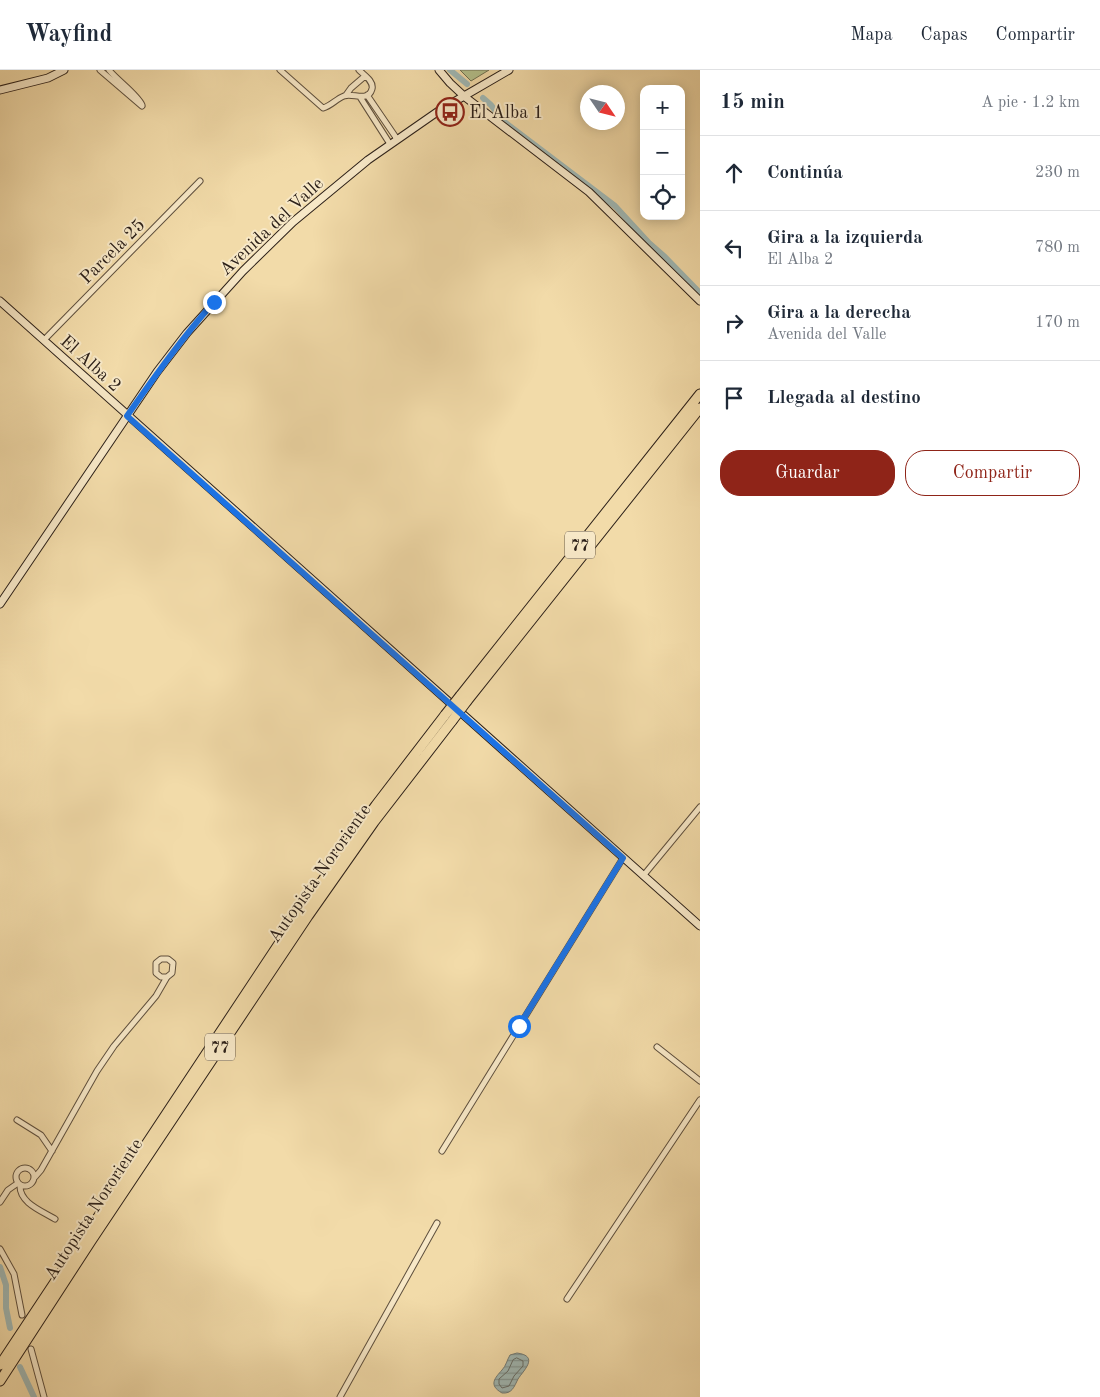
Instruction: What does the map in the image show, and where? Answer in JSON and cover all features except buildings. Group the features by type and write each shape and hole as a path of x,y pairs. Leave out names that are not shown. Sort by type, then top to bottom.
{"highway":[{"name":"Autopista Nororiente","path":"0,1365 296,918 382,797 463,699 700,394"},
{"name":"Autopista Nororiente","path":"463,699 700,408"},
{"name":"Autopista Nororiente","path":"0,1381 102,1224 313,909 448,718"}],"street":[{"path":"0,90 48,78 64,70"},
{"path":"100,70 142,106 140,100 109,70"},
{"path":"280,70 321,108 346,95 365,76"},
{"path":"346,95 360,97 367,95 371,91 372,85 359,70"},
{"path":"439,70 464,97 589,192 700,302"},
{"name":"Avenida del Valle","path":"0,604 157,372 187,333 243,271 318,201 393,141 440,110 508,70"},
{"path":"367,95 393,141"},
{"path":"360,97 393,141"},
{"name":"Parcela 25","path":"44,340 200,181"},
{"name":"El Alba 2","path":"0,301 700,926"},
{"path":"644,876 700,807"},
{"path":"442,1151 623,858"},
{"path":"0,1202 8,1190 19,1184 29,1184 41,1170 97,1071 114,1046 156,996 167,977"},
{"path":"658,1047 700,1081"},
{"path":"567,1299 700,1100"},
{"path":"17,1120 41,1135 52,1150"},
{"path":"34,1177 34,1173 29,1169 21,1169 16,1178 24,1200 55,1219"},
{"path":"340,1397 437,1223"},
{"path":"0,1249 14,1274 22,1315"},
{"path":"31,1349 44,1397"}],"green space":[{"path":"460,70 489,70 471,81"}],"water":[{"path":"517,1353 528,1357 528,1364 512,1389 502,1393 495,1387 494,1382 505,1367 510,1355"}],"waterway":[{"path":"450,70 467,84"},
{"path":"483,98 503,121 615,206 649,243 700,293"},
{"path":"0,1267 6,1285 6,1308 10,1328"},
{"path":"20,1367 34,1397"}],"place":[{"name":"El Alba 1","path":"450,112"}],"route":[{"path":"214,302 157,372 127,416 623,858 519,1026"}]}
